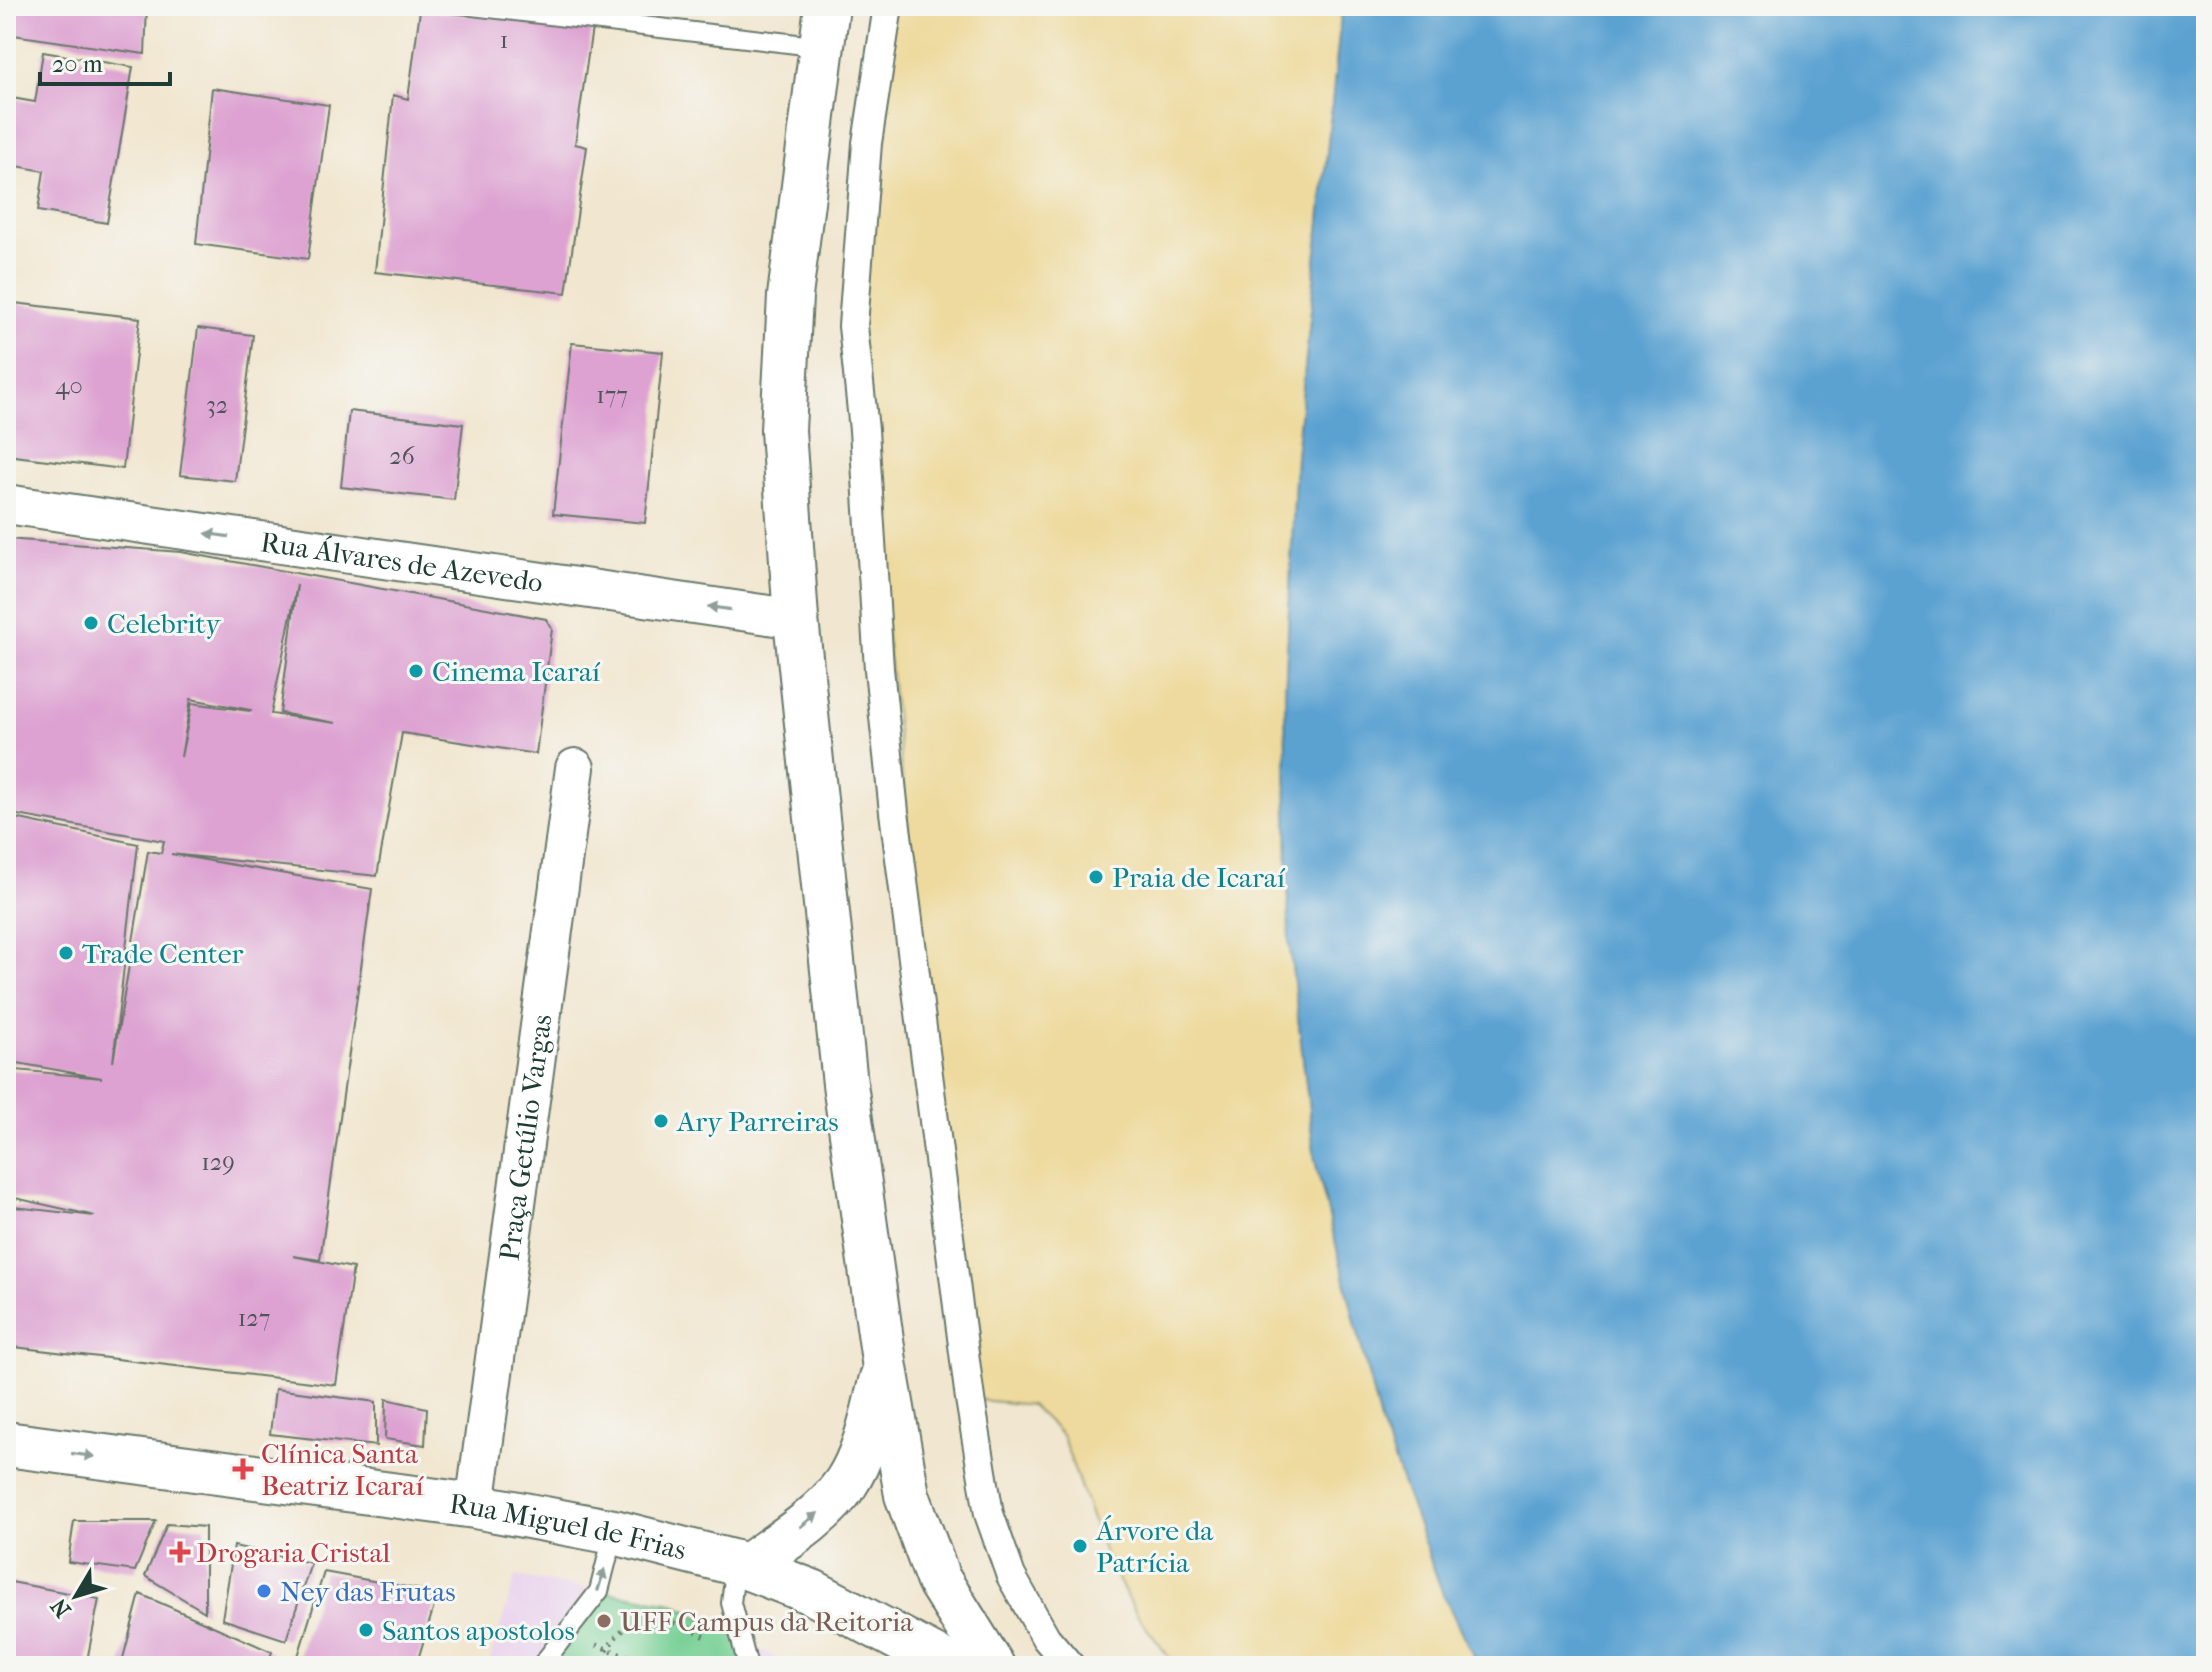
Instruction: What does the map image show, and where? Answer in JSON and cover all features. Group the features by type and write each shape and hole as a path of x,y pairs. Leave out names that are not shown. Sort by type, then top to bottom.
{"main road":[{"path":"825,26 790,296 783,430 796,619 845,1084 885,1368 907,1495 938,1579 992,1666"},
{"path":"741,1565 818,1514 846,1482 864,1443 885,1368"},
{"name":"Rua Miguel de Frias","path":"6,1444 475,1506 614,1532 741,1565 812,1592 951,1666"}],"street":[{"path":"888,6 867,143 853,326 893,796 970,1399 989,1514 1011,1576 1046,1638 1070,1666"},
{"name":"Rua Álvares de Azevedo","path":"6,504 796,619"},
{"name":"Praça Getúlio Vargas","path":"475,1506 575,768"}],"lane":[{"path":"472,6 825,26"},
{"path":"541,1666 599,1591 614,1532"},
{"path":"741,1565 731,1603 748,1666"}],"path":[{"path":"601,1666 606,1649 623,1627 651,1618 684,1624 713,1642"},
{"path":"564,1634 656,1666"}],"shaded area":[{"name":"UFF Campus da Reitoria","path":"516,1576 673,1603 792,1666 488,1666"}],"green space":[{"name":"UFF Campus da Reitoria","path":"599,1591 673,1603 742,1639 748,1666 541,1666"}],"sand":[{"name":"Praia de Icaraí","path":"888,6 1342,6 1296,456 1285,695 1289,941 1315,1160 1380,1422 1443,1594 1478,1666 1176,1666 1139,1618 1104,1553 1062,1435 1031,1405 970,1399 853,326"}],"water":[{"path":"1342,6 2206,6 2206,1666 1478,1666 1443,1594 1380,1422 1315,1160 1289,941 1285,695 1296,456"}],"building":[{"path":"9,6 147,6 145,54 6,34"},
{"path":"420,10 592,28 575,144 587,147 566,293 375,272 393,95 408,99"},
{"path":"43,52 133,67 107,223 38,211 44,171 6,164 6,97 35,102"},
{"path":"212,88 329,105 308,259 196,244"},
{"path":"6,302 140,318 123,469 6,455"},
{"path":"198,328 253,335 235,481 180,475"},
{"path":"572,343 663,352 645,523 553,514"},
{"path":"349,411 463,424 454,500 341,487"},
{"path":"6,539 181,552 546,619 552,629 536,754 402,733 377,876 171,854 372,889 320,1260 293,1256 353,1268 336,1385 6,1346 6,1206 95,1216 6,1196 6,1069 102,1078 6,1061 6,816 138,844 113,1062 148,851 161,853 164,841 6,813","holes":["297,585 280,713 336,723 271,714","191,699 251,710 251,711 192,703 181,757"]},
{"path":"275,1389 376,1402 376,1446 270,1434"},
{"path":"386,1399 427,1408 425,1445 385,1439"},
{"path":"74,1521 156,1521 135,1571 68,1562"},
{"name":"Drogaria Cristal","path":"167,1524 205,1527 205,1612 145,1576"},
{"name":"Ney das Frutas","path":"234,1546 311,1563 286,1640 222,1619"},
{"name":"Santos apostolos","path":"324,1572 438,1593 416,1666 295,1666"},
{"path":"6,1581 99,1599 86,1666 6,1666"},
{"path":"140,1594 272,1652 267,1666 121,1666"}],"place":[{"name":"Celebrity","path":"91,623"},
{"name":"Cinema Icaraí","path":"416,671"},
{"name":"Praia de Icaraí","path":"1096,877"},
{"name":"Trade Center","path":"66,953"},
{"name":"Ary Parreiras","path":"661,1121"},
{"name":"Clínica Santa Beatriz Icaraí","path":"243,1469"},
{"name":"Árvore da Patrícia","path":"1080,1546"},
{"name":"Drogaria Cristal","path":"180,1552"},
{"name":"Ney das Frutas","path":"264,1591"},
{"name":"UFF Campus da Reitoria","path":"604,1621"},
{"name":"Santos apostolos","path":"366,1630"}]}
